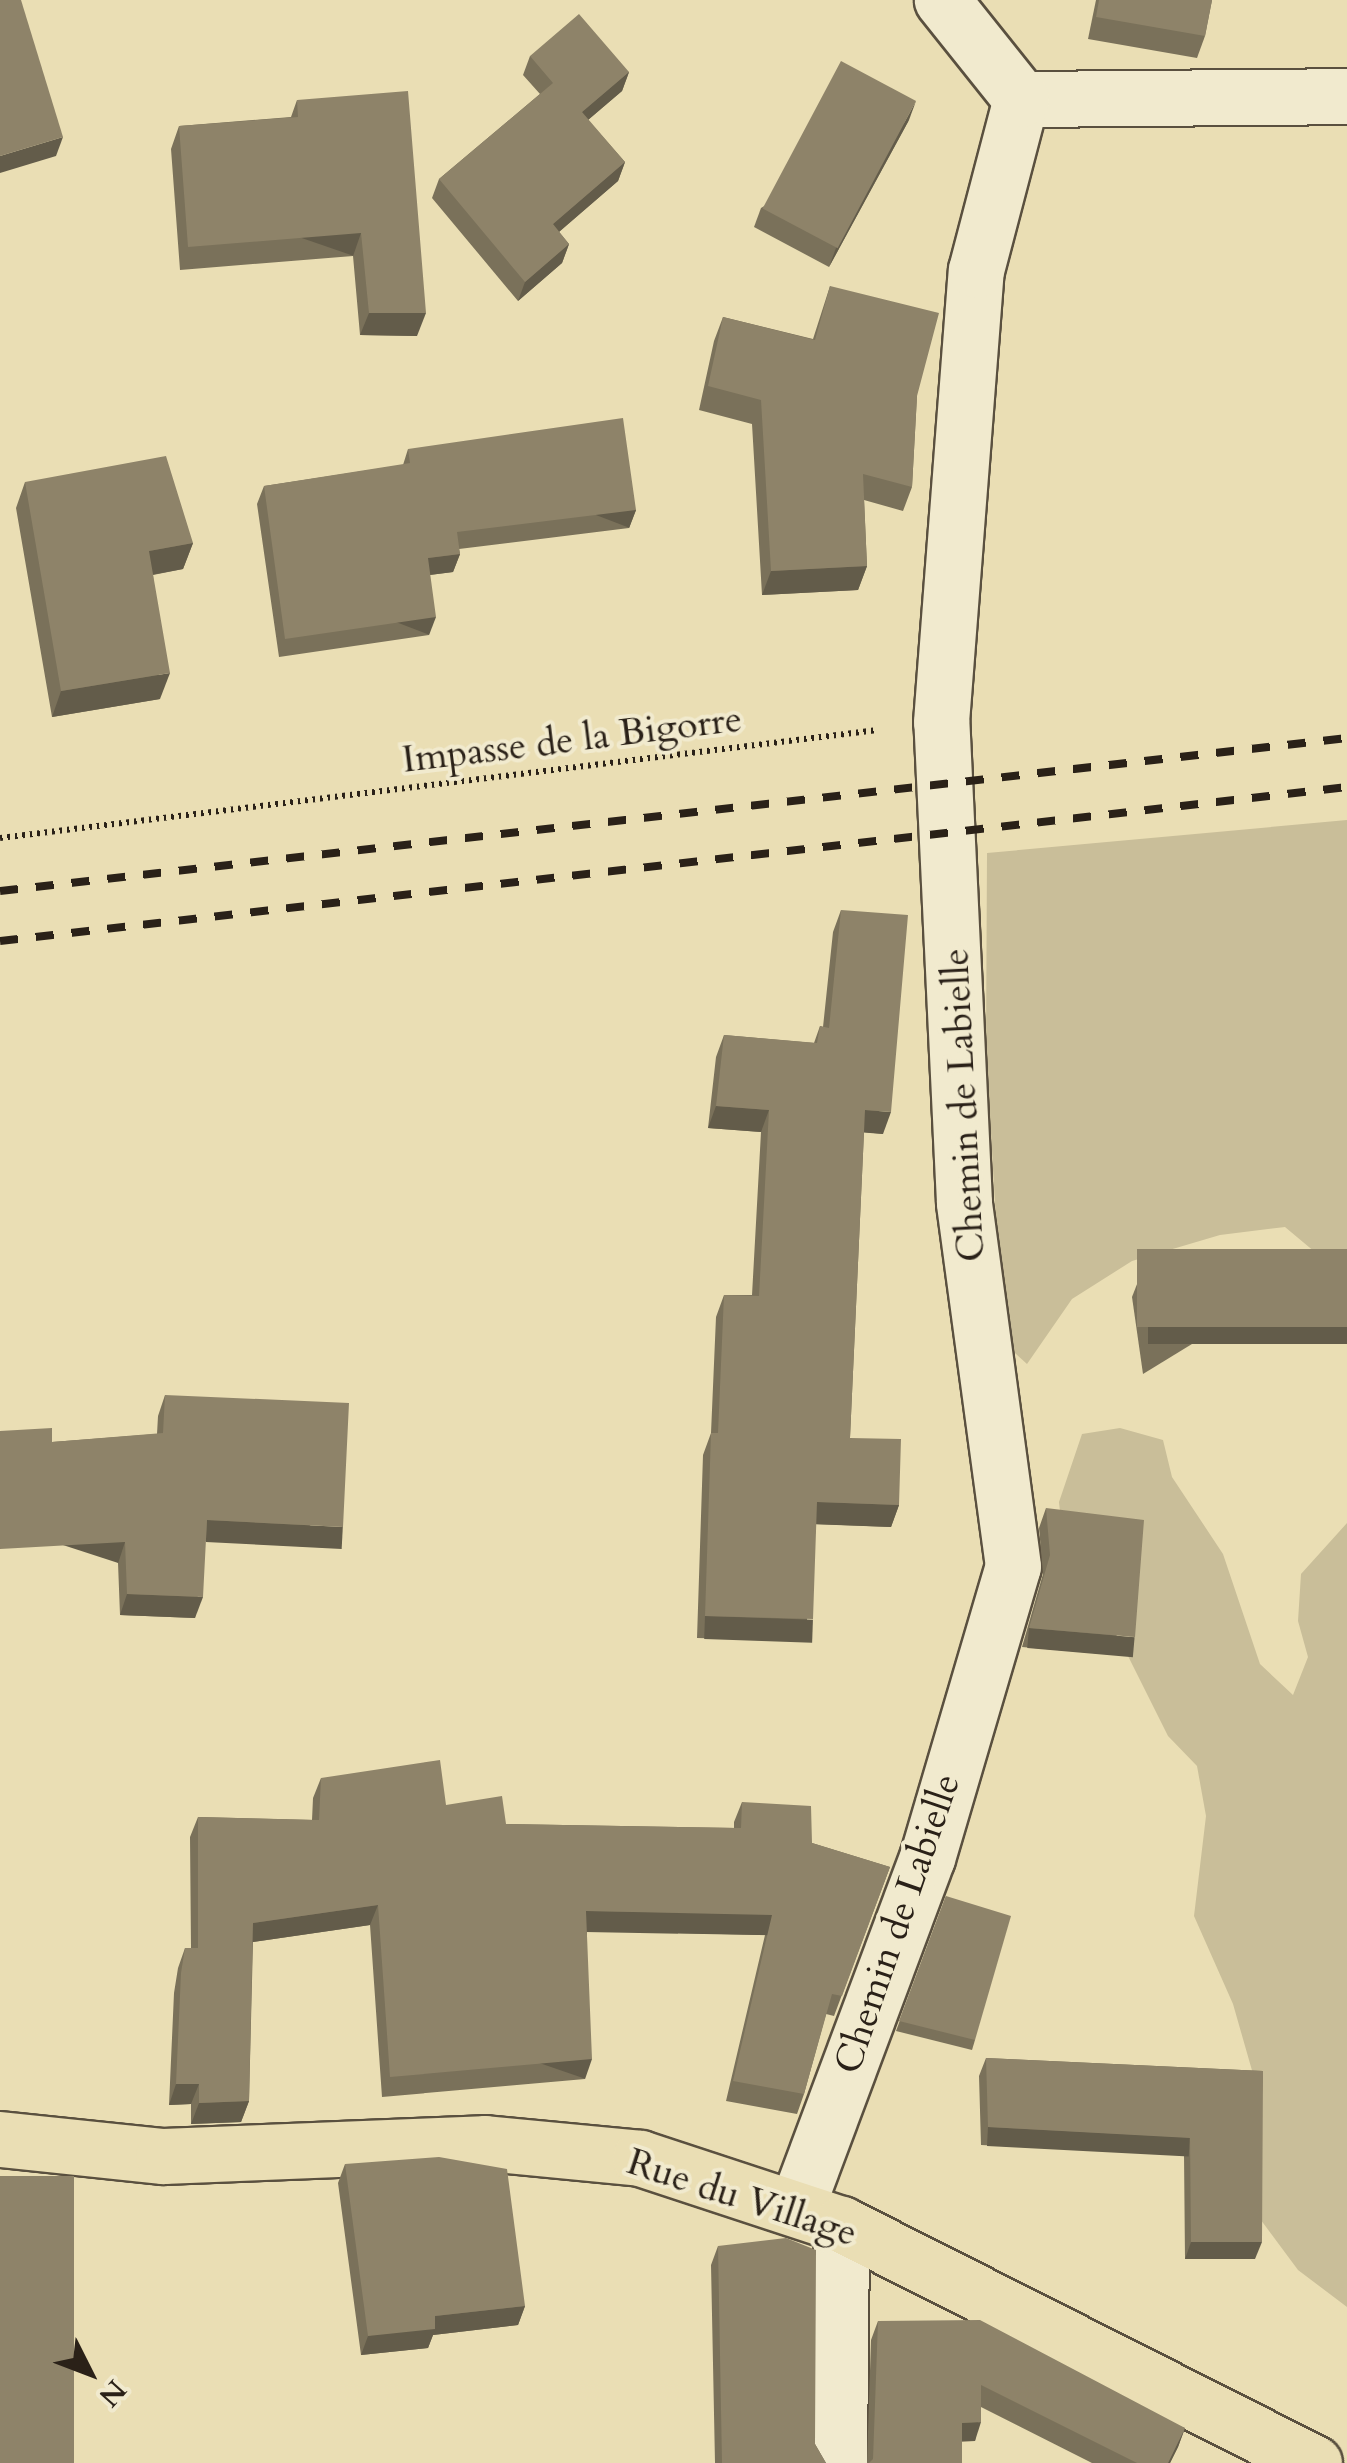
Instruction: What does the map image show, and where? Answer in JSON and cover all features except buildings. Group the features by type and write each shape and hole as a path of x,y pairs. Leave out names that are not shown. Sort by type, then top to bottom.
{"main road":[{"name":"Rue du Village","path":"0,2139 163,2156 484,2142 640,2158 818,2216 1314,2463"}],"street":[{"path":"942,0 1021,99 1347,96"},
{"name":"Chemin de Labielle","path":"838,2463 818,2216 1013,1566 964,1202 941,722 976,270 1021,99"}],"path":[{"name":"Impasse de la Bigorre","path":"0,838 941,722"}],"shaded area":[{"path":"1347,820 1347,1266 1334,1268 1285,1227 1220,1235 1132,1261 1072,1299 1027,1364 1003,1342 986,1046 987,853"},
{"path":"1120,1428 1163,1440 1172,1477 1223,1554 1260,1664 1293,1695 1308,1657 1298,1621 1301,1574 1347,1523 1347,2307 1298,2270 1255,2212 1257,2088 1233,2004 1194,1916 1206,1816 1197,1766 1168,1736 1128,1656 1137,1539 1062,1530 1059,1502 1082,1434"}],"railway":[{"path":"0,891 1347,738"},
{"path":"0,941 1347,787"}]}
